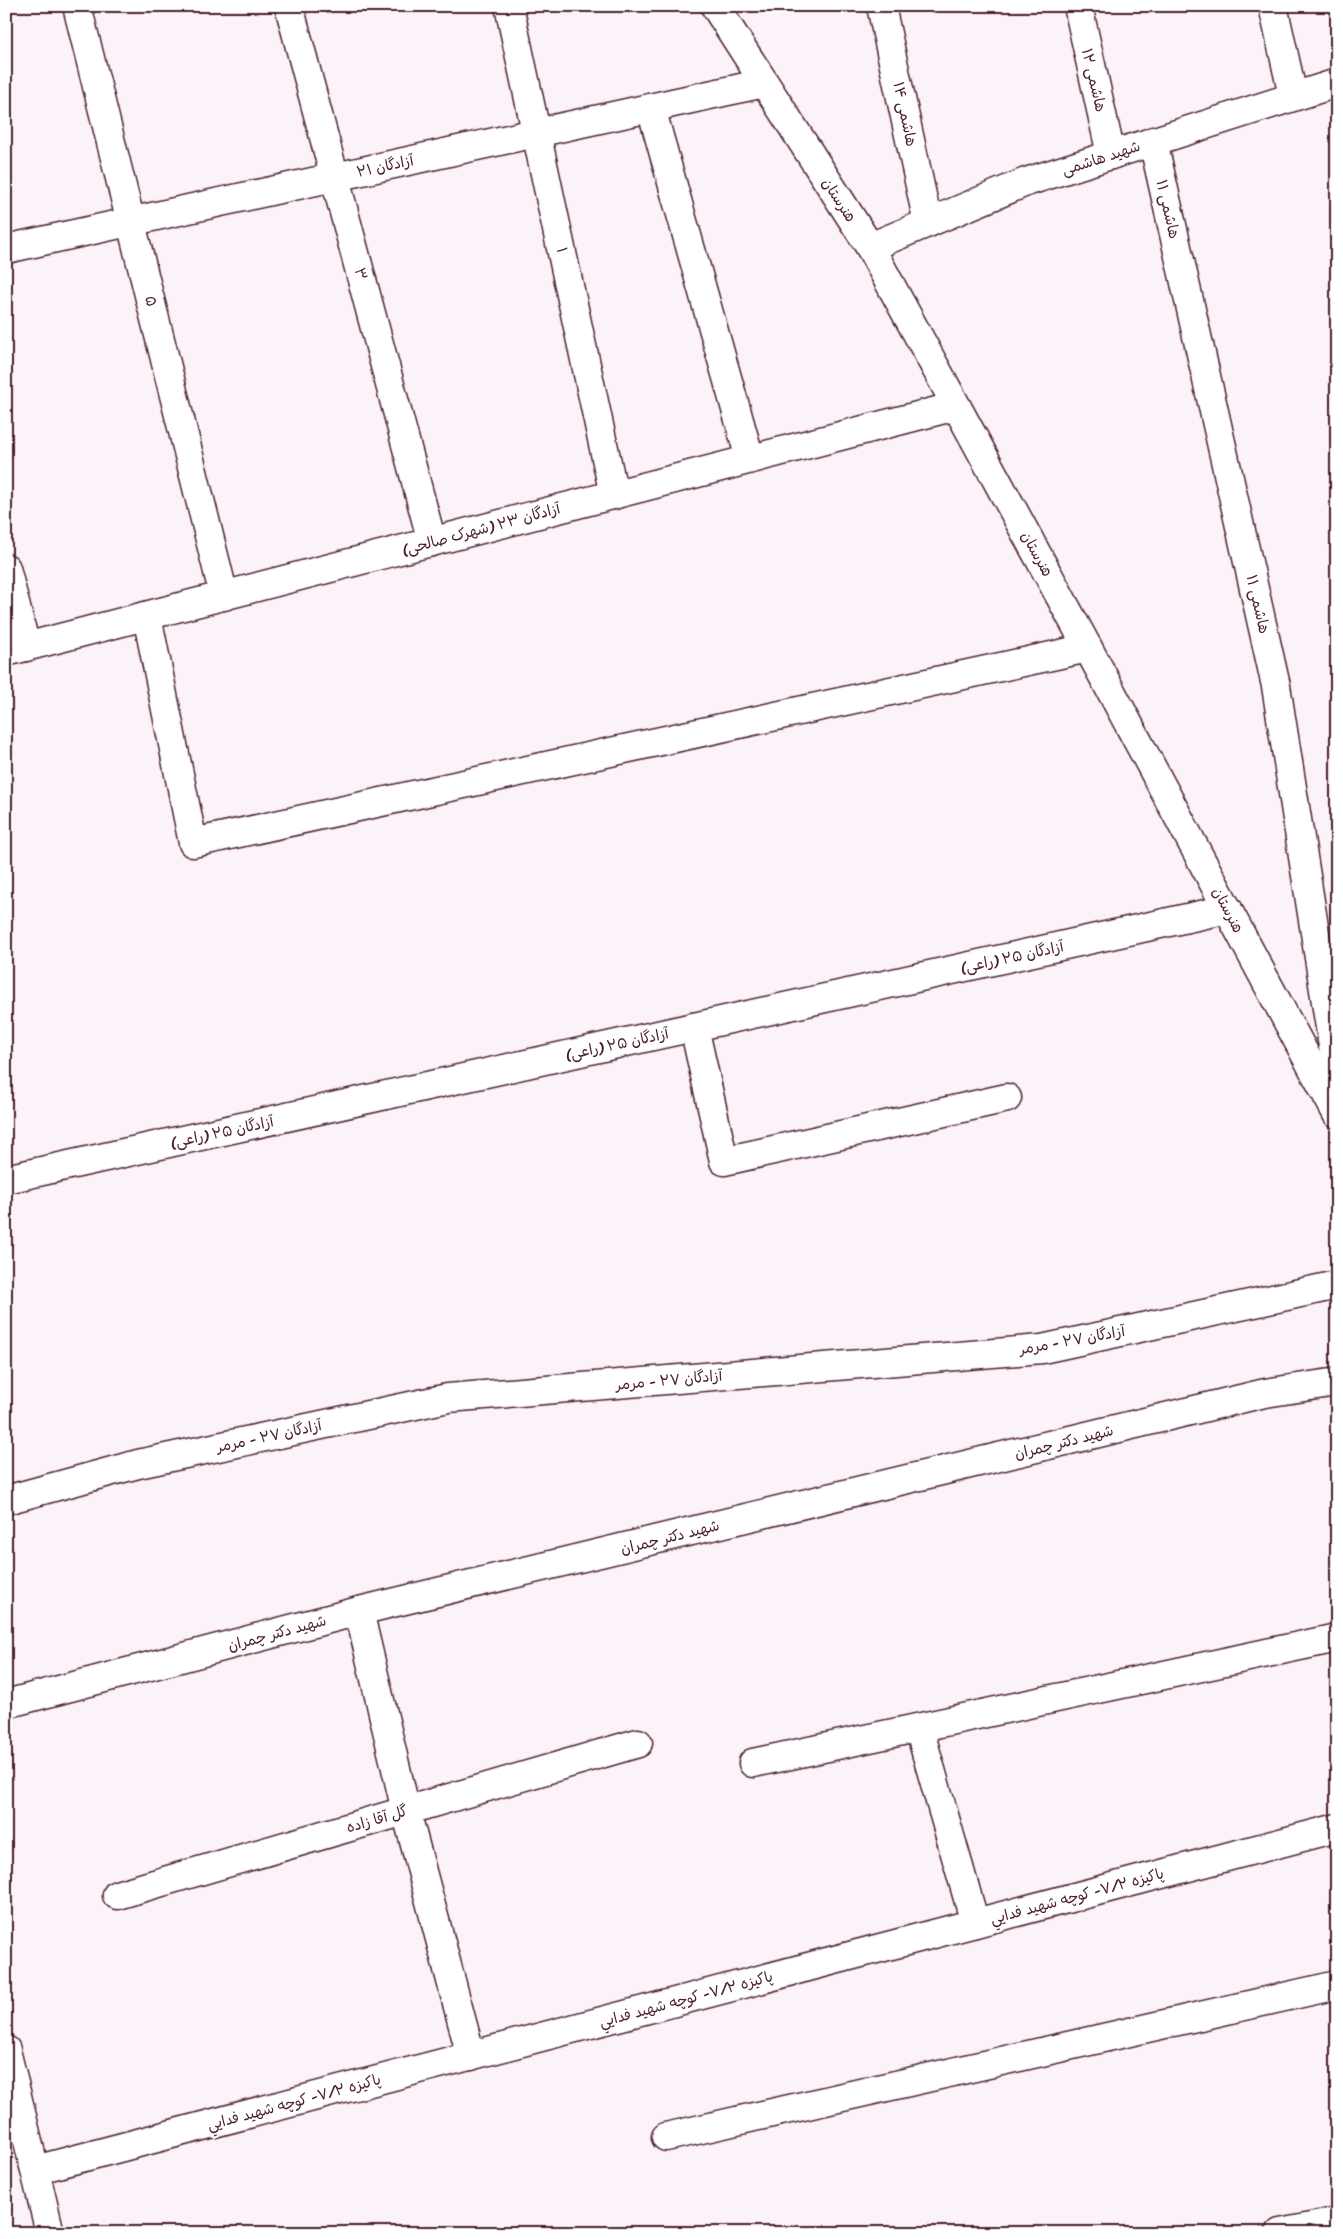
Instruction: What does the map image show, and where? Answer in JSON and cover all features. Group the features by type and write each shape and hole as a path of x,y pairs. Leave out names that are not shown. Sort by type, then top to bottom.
{"street":[{"name":"۵","path":"77,6 224,596"},
{"name":"۳","path":"290,6 432,542"},
{"name":"۱","path":"510,6 614,494"},
{"name":"هنرستان","path":"715,6 870,247 1088,648 1337,1114"},
{"name":"هاشمی ۱۴","path":"881,6 928,222"},
{"name":"هاشمی ۱۲","path":"1078,6 1111,154"},
{"path":"1273,6 1293,96"},
{"name":"آزادگان ۲۱","path":"6,249 764,83"},
{"name":"شهید هاشمی","path":"870,247 1026,182 1337,83"},
{"path":"651,108 750,459"},
{"name":"هاشمی ۱۱","path":"1153,141 1276,686 1337,1072"},
{"name":"آزادگان ۲۳ (شهرک صالحی)","path":"16,650 956,406"},
{"path":"6,568 16,650"},
{"path":"147,616 193,843 1088,648"},
{"name":"آزادگان ۲۵ (راعی)","path":"6,1179 1228,909"},
{"path":"694,1027 724,1161 1007,1098"},
{"name":"آزادگان ۲۷ - مرمر","path":"6,1500 138,1464 448,1398 1042,1349 1337,1285"},
{"name":"شهید دکتر چمران","path":"6,1704 359,1612 1265,1393 1337,1382"},
{"path":"359,1612 406,1811 471,2056"},
{"path":"752,1763 1337,1638"},
{"path":"919,1728 975,1923"},
{"name":"گل آقا زاده","path":"116,1895 638,1743"},
{"name":"پاکیزه ۷/۲- كوچه شهيد فدايي","path":"35,2170 1337,1828"},
{"path":"666,2137 1337,1984"},
{"path":"6,2050 50,2233"},
{"path":"1280,2233 1337,2222"}]}
